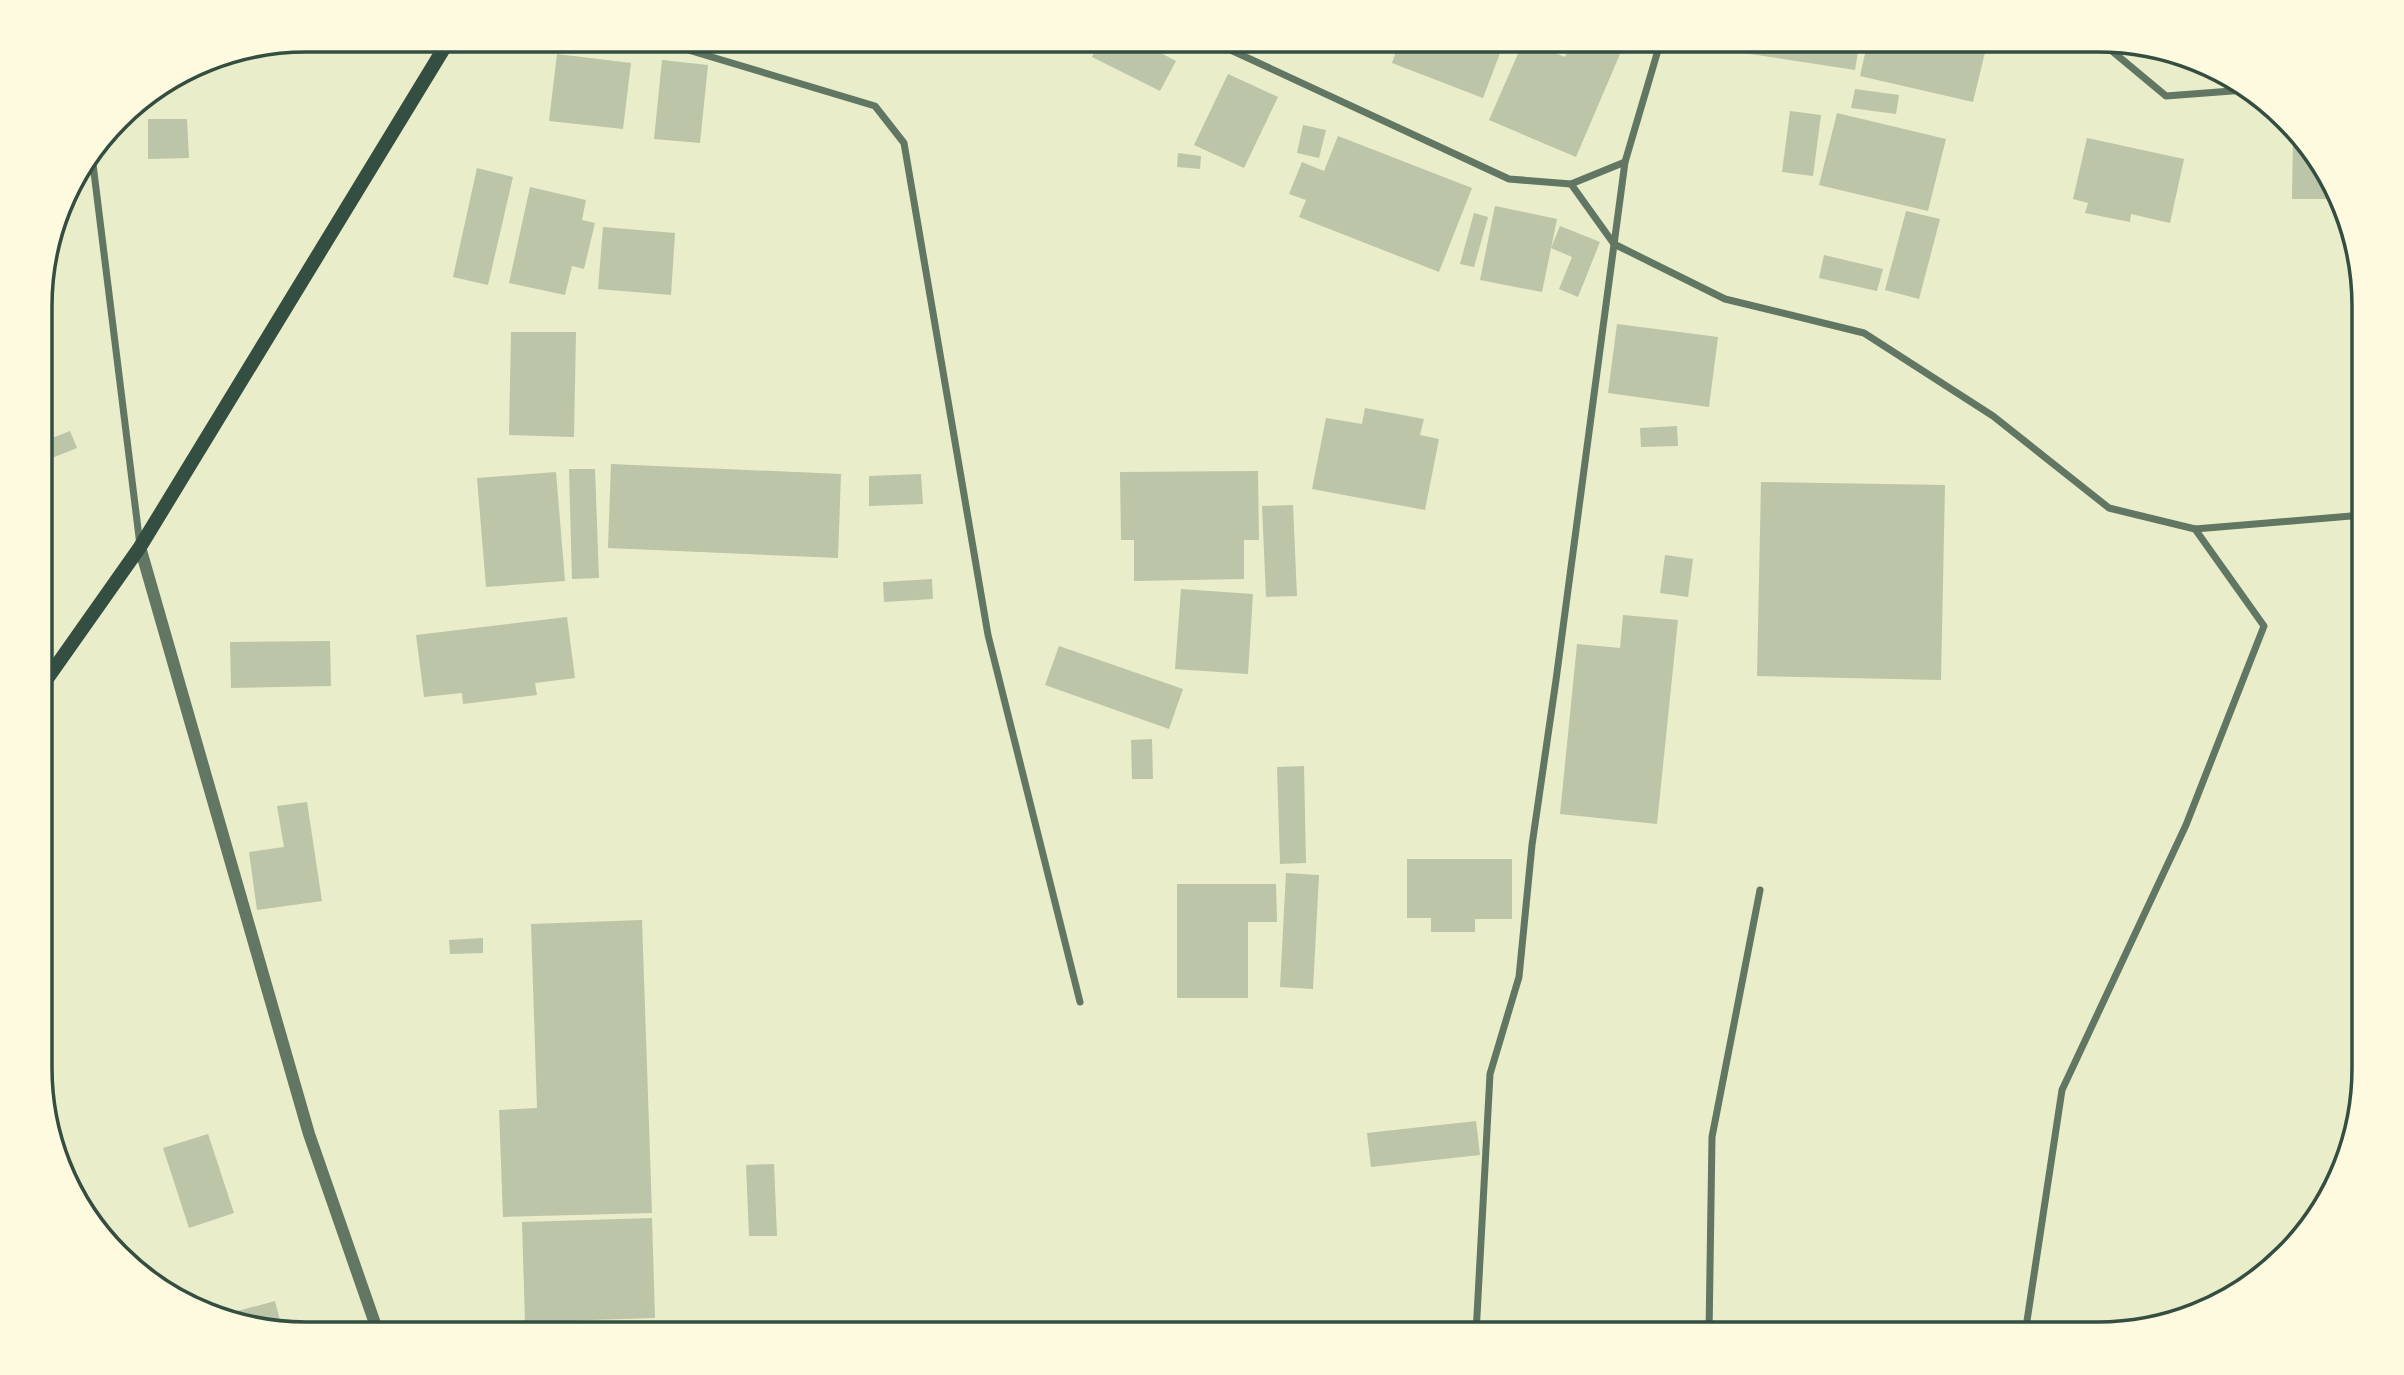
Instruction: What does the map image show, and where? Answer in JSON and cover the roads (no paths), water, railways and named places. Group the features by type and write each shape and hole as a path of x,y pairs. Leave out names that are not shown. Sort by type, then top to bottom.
{"main road":[{"path":"52,673 140,547 442,52"}],"street":[{"path":"695,52 875,106 905,144 988,635 1080,1002"},
{"path":"1235,52 1510,179 1571,184 1625,162"},
{"path":"1477,1322 1490,1074 1519,977 1532,845 1625,162 1657,52"},
{"path":"2114,53 2166,96 2232,91"},
{"path":"93,168 140,547 309,1134 374,1322"},
{"path":"1571,184 1614,244 1725,299 1864,333 1993,416 2109,508 2195,529 2352,516"},
{"path":"2027,1322 2062,1090 2186,825 2264,626 2195,529"},
{"path":"1709,1322 1712,1136 1760,890"}]}
